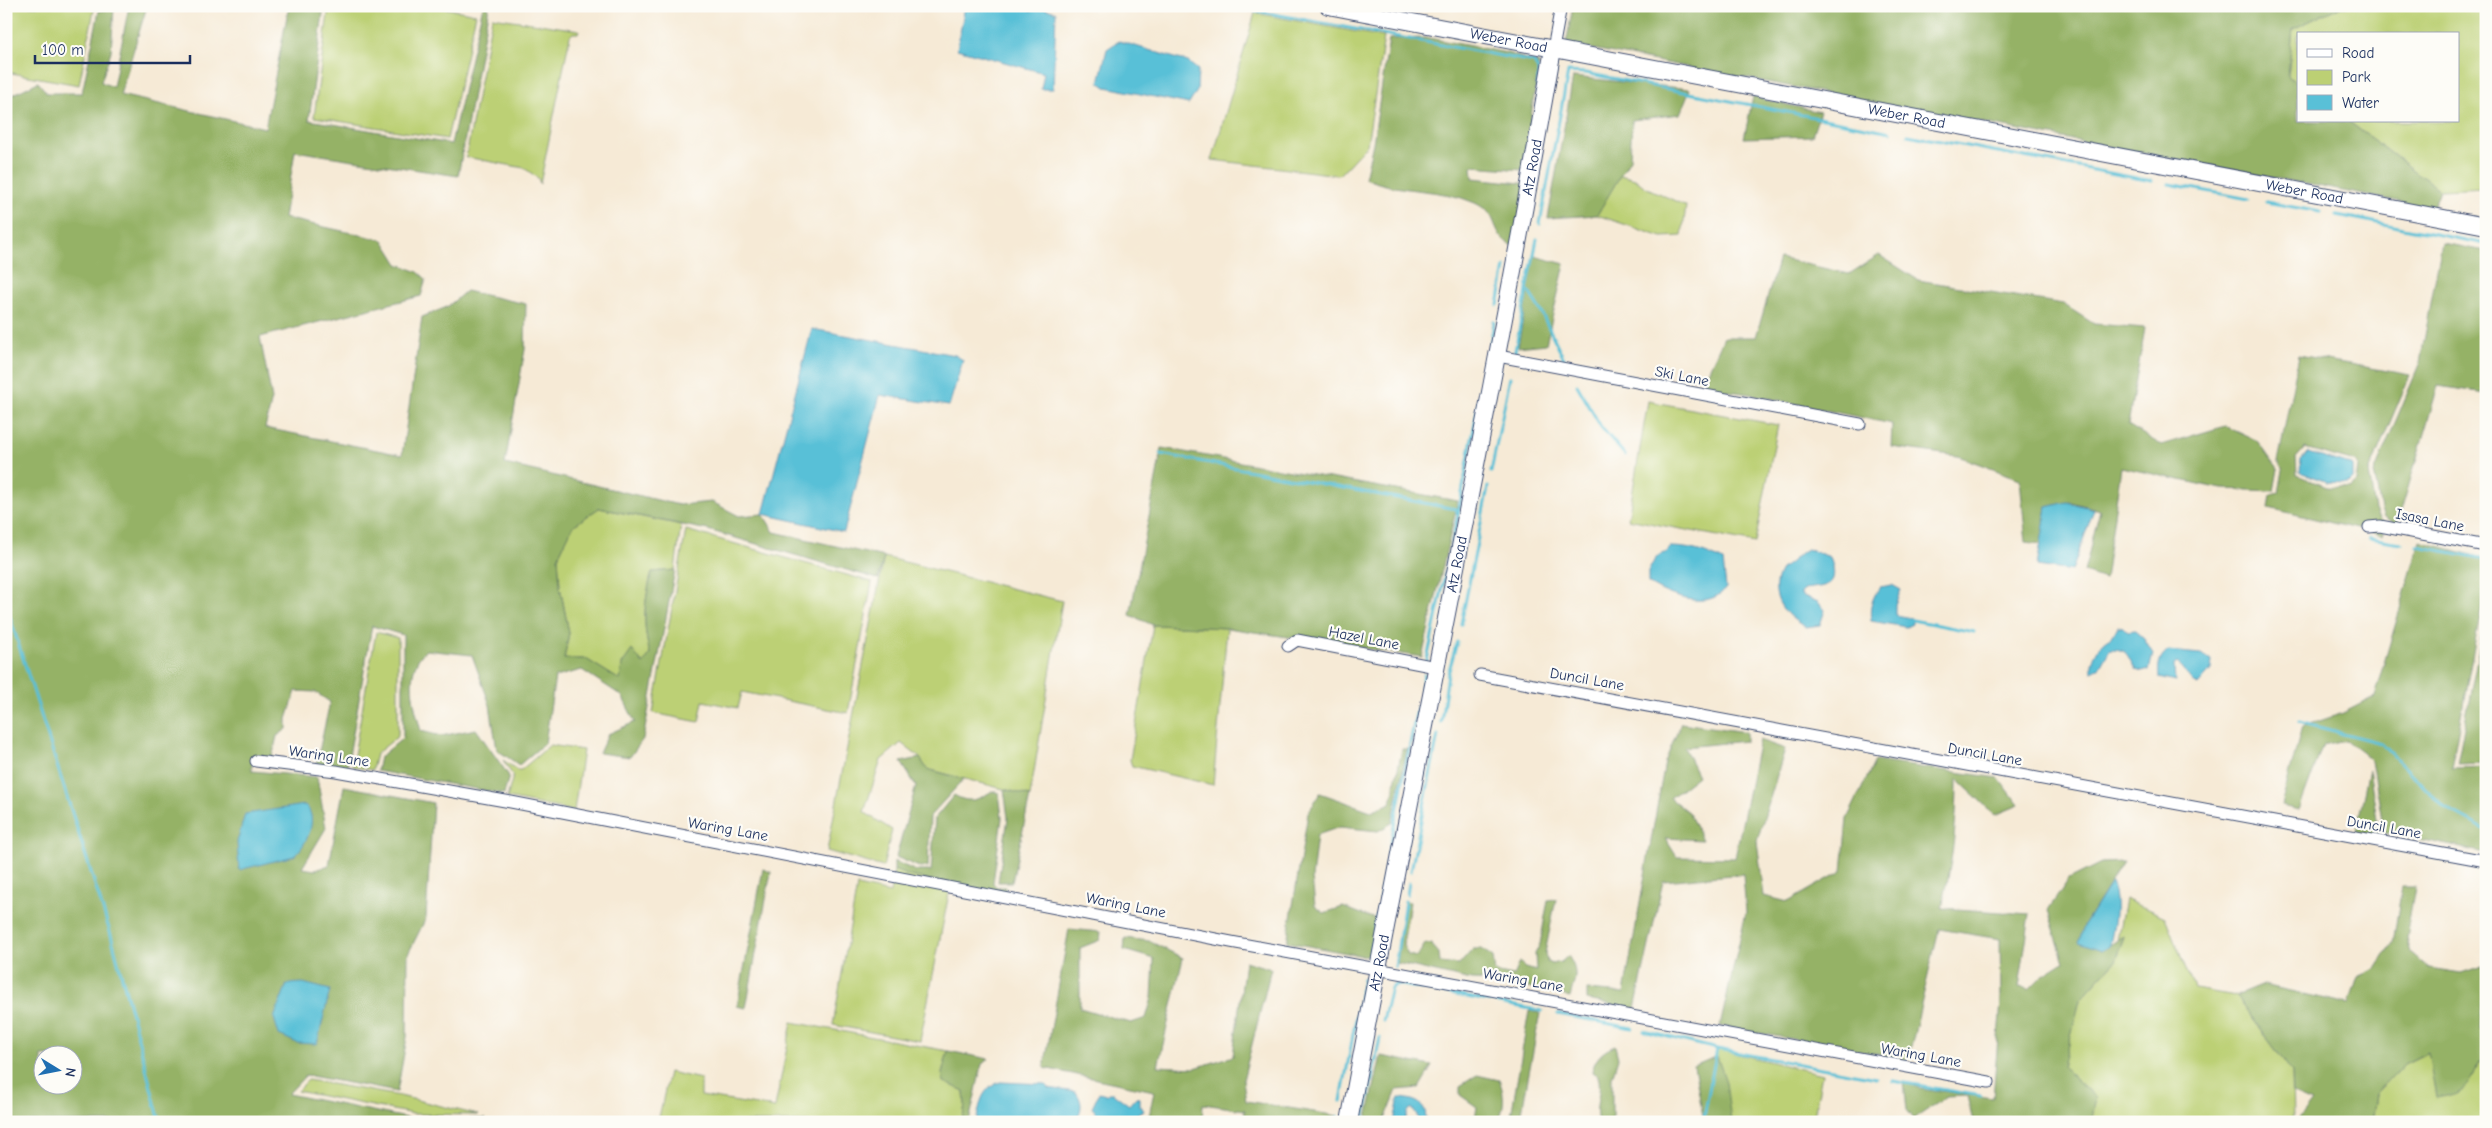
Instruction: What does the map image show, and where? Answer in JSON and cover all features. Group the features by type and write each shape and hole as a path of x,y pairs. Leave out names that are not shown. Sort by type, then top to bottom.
{"street":[{"name":"Weber Road","path":"1328,6 2486,226"},
{"name":"Atz Road","path":"1349,1122 1498,356 1561,6"},
{"name":"Ski Lane","path":"1498,356 1860,424"},
{"name":"Isasa Lane","path":"2369,527 2380,526 2486,546"},
{"name":"Hazel Lane","path":"1288,646 1298,640 1436,667"},
{"name":"Duncil Lane","path":"1480,675 2486,861"},
{"name":"Waring Lane","path":"256,761 336,771 511,802 1378,969 1989,1082"}],"green space":[{"path":"6,6 97,6 94,10 79,85 6,72"},
{"path":"129,6 147,6 120,95 265,128 289,6 324,6 309,120 451,144 483,6 489,6 458,176 295,151 284,218 383,240 398,264 418,272 426,279 421,296 260,337 272,399 265,428 402,455 422,317 447,307 466,291 526,304 525,349 505,464 679,505 712,502 739,516 763,514 774,532 884,557 878,579 708,530 599,508 573,526 558,557 560,587 569,633 564,659 586,659 620,680 622,664 632,650 643,664 650,654 645,613 652,572 675,570 643,739 630,757 599,753 608,734 635,722 622,696 582,670 555,677 545,743 519,765 497,750 490,705 472,655 426,650 419,658 415,668 412,678 412,689 421,731 441,736 476,729 509,776 504,794 377,771 380,757 403,738 403,635 372,626 347,767 316,765 330,702 315,692 296,691 287,719 287,729 277,736 272,758 252,755 252,771 317,777 326,828 302,868 315,870 329,865 344,786 433,803 426,918 408,954 407,1037 397,1092 306,1075 288,1094 412,1119 485,1119 487,1122 6,1122 6,98 38,82 47,93 82,93 99,11 114,8 111,51 101,82 113,87"},
{"path":"329,6 433,6 476,14 447,139 314,117"},
{"path":"1573,6 2341,6 2293,29 2288,76 2297,83 2297,122 2349,122 2440,190 2433,208 1566,44"},
{"path":"2341,6 2486,6 2486,188 2440,190 2349,122 2460,122 2460,32 2297,32 2297,83 2288,76 2293,29"},
{"path":"1255,13 1384,37 1367,145 1339,175 1212,160"},
{"path":"492,17 579,30 578,33 573,33 570,36 540,184 538,178 524,168 466,157"},
{"path":"1429,38 1507,53 1539,63 1523,170 1472,166 1473,178 1530,184 1518,250 1501,237 1492,217 1486,210 1475,203 1448,195 1378,183 1365,178 1373,143 1389,39"},
{"path":"1573,77 1690,89 1680,114 1632,120 1630,159 1597,215 1548,218"},
{"path":"1753,97 1820,112 1812,136 1744,138"},
{"path":"1620,175 1635,179 1645,187 1686,206 1682,236 1662,237 1597,215"},
{"path":"2442,243 2486,251 2486,393 2438,386 2397,525 2384,517 2374,473 2420,363"},
{"path":"1879,255 1918,280 2063,304 2094,324 2145,328 2128,425 2161,445 2225,426 2257,441 2278,469 2274,491 2222,489 2121,467 2105,579 2084,572 2100,510 2071,502 2047,507 2042,544 2026,542 2020,479 1958,456 1891,447 1892,424 1749,394 1701,387 1724,337 1756,337 1779,258 1849,274"},
{"path":"1534,256 1565,264 1546,344 1518,347"},
{"path":"2299,355 2410,375 2369,472 2375,510 2380,520 2386,524 2382,535 2269,508 2271,495 2279,493 2283,470 2278,461","holes":["2305,448 2355,462 2358,466 2356,482 2349,488 2327,487 2297,475 2296,458"]},
{"path":"1648,401 1778,425 1755,543 1628,519"},
{"path":"1162,448 1458,501 1422,657 1227,628 1153,625 1130,615"},
{"path":"599,508 681,525 675,570 652,572 649,583 645,623 650,654 643,664 632,651 621,681 586,659 564,659 569,633 560,587 558,557 573,526"},
{"path":"686,530 872,582 848,713 742,692 738,708 703,701 699,722 653,713"},
{"path":"2420,541 2486,559 2486,584 2451,768 2486,767 2486,853 2384,832 2372,760 2345,740 2323,745 2299,810 2281,806 2302,727 2343,713 2374,697"},
{"path":"884,557 1062,601 1030,796 927,769 920,758 901,743 881,760 864,812 892,830 883,867 827,851"},
{"path":"2486,612 2486,763 2457,764"},
{"path":"1153,625 1227,628 1213,785 1132,766 1130,760"},
{"path":"376,632 398,638 398,736 376,754 372,770 352,766"},
{"path":"1681,723 1746,732 1746,741 1684,747 1698,776 1670,798 1689,813 1702,840 1665,838 1677,857 1735,858 1759,740 1785,749 1757,841 1764,896 1788,902 1842,871 1847,819 1875,761 1999,778 2019,805 1995,815 1957,779 1953,844 1942,908 2030,914 2019,987 2029,989 2042,976 2064,962 2048,910 2069,879 2101,863 2123,862 2084,925 2102,950 2124,936 2115,961 2080,1000 2063,1067 2096,1098 2091,1122 1973,1122 1967,1096 1946,1097 1914,1119 1907,1110 1904,1082 1919,1088 1993,1098 2001,1002 2000,939 1939,929 1908,1060 1720,1026 1746,912 1743,874 1663,881 1635,1009 1587,1000 1587,990 1624,993 1665,762"},
{"path":"550,745 583,750 574,811 507,798 513,776 503,760 517,770 521,770"},
{"path":"1402,749 1407,749 1392,823 1378,831 1340,827 1317,835 1312,878 1315,906 1324,913 1343,907 1375,919 1374,938 1370,954 1363,956 1287,942 1308,813 1320,793 1371,811 1391,803"},
{"path":"920,758 927,769 964,779 930,816 928,867 919,867 896,857 916,786 901,762"},
{"path":"2369,769 2379,832 2383,836 2354,841"},
{"path":"1004,789 1030,796 1012,882 998,882 1008,818"},
{"path":"992,791 999,793 1002,818 993,883 997,887 1006,887 1005,893 909,876 894,870 894,861 916,871 931,871 935,818 954,795 959,798 973,800"},
{"path":"763,869 771,872 746,1008 737,1006"},
{"path":"894,870 909,876 951,883 920,1041 833,1025 857,886 890,893"},
{"path":"2402,886 2415,886 2406,938 2410,953 2429,968 2461,973 2485,965 2479,1029 2486,1028 2486,1062 2479,1062 2472,1079 2465,1089 2454,1094 2436,1098 2428,1052 2404,1064 2375,1095 2371,1122 2296,1122 2312,1101 2293,1093 2292,1072 2236,996 2263,985 2349,1004 2358,977 2376,969 2393,943"},
{"path":"1556,899 1545,953 1547,962 1552,964 1561,962 1568,956 1572,962 1575,976 1570,997 1497,981 1471,980 1397,963 1405,901 1410,902 1403,945 1408,955 1417,957 1425,944 1431,944 1439,953 1440,963 1459,965 1473,949 1482,949 1493,957 1495,972 1513,976 1519,962 1526,968 1536,971 1535,954 1540,944 1548,900"},
{"path":"2125,899 2165,917 2194,989 2236,996 2292,1072 2293,1122 2091,1122 2096,1098 2063,1067 2080,1000 2115,961 2124,937 2117,941"},
{"path":"1069,929 1101,932 1100,940 1080,948 1080,1008 1131,1023 1146,1018 1152,998 1154,959 1124,950 1125,938 1149,941 1183,958 1158,1066 1195,1068 1233,1056 1245,961 1271,969 1243,1080 1246,1101 1338,1116 1338,1122 1243,1122 1245,1110 1203,1104 1202,1122 1148,1122 1154,1091 1044,1068"},
{"path":"1529,1011 1540,1013 1520,1122 1510,1122"},
{"path":"792,1022 948,1051 942,1074 964,1091 965,1105 962,1122 658,1122 669,1072 701,1079 701,1096 775,1108"},
{"path":"1615,1046 1618,1058 1612,1077 1612,1122 1598,1122 1599,1082 1598,1076 1592,1072 1600,1056 1606,1050"},
{"path":"1717,1049 1822,1074 1813,1122 1731,1122 1716,1055"},
{"path":"948,1051 989,1059 982,1064 969,1122 962,1122 965,1105 964,1091 944,1082 942,1074"},
{"path":"2429,1052 2436,1097 2471,1081 2479,1062 2486,1062 2486,1122 2371,1122 2375,1095 2404,1064"},
{"path":"1381,1056 1432,1066 1419,1088 1397,1090 1384,1122 1366,1122"},
{"path":"1717,1056 1726,1082 1731,1122 1704,1122 1694,1066"},
{"path":"1477,1075 1499,1080 1503,1101 1498,1122 1475,1118 1477,1107 1460,1095 1460,1086"},
{"path":"308,1080 400,1096 478,1115 413,1114 297,1091"}],"water":[{"path":"965,6 1027,6 1031,11 1040,7 1056,12 1053,89 1041,89 1044,73 957,49"},
{"path":"1119,41 1188,62 1198,70 1197,91 1189,104 1106,87 1099,82 1107,49"},
{"path":"812,329 955,355 963,360 949,406 880,395 844,532 763,514"},
{"path":"2308,452 2352,466 2352,479 2348,483 2327,482 2300,472 2301,460"},
{"path":"2067,502 2094,509 2072,571 2037,566 2047,507"},
{"path":"1670,547 1698,551 1723,561 1726,588 1719,595 1710,599 1699,600 1677,597 1648,583 1648,572 1656,557 1667,552"},
{"path":"1807,549 1830,557 1834,574 1833,579 1826,585 1803,589 1801,595 1818,602 1825,610 1820,625 1806,627 1790,617 1784,610 1776,595 1776,586 1777,577 1782,568"},
{"path":"1892,585 1901,590 1895,604 1895,615 1911,618 1912,624 1906,627 1871,621 1871,607 1877,591 1880,587"},
{"path":"2118,626 2123,627 2128,632 2135,631 2144,639 2153,654 2149,670 2142,672 2136,670 2127,654 2121,650 2110,649 2100,667 2092,671 2097,651 2104,642 2112,637"},
{"path":"2168,651 2201,654 2212,661 2211,670 2198,685 2191,680 2177,663 2174,665 2175,682 2159,678 2159,663"},
{"path":"305,805 311,817 310,832 303,846 294,856 239,870 237,842 245,814"},
{"path":"2111,882 2115,898 2114,921 2110,945 2102,950 2079,942 2084,925"},
{"path":"303,983 330,990 317,1044 297,1043 279,1035 274,1018 287,984"},
{"path":"1000,1082 1045,1084 1048,1088 1076,1092 1081,1106 1077,1120 976,1122 985,1093 993,1085"},
{"path":"1099,1093 1106,1095 1113,1093 1129,1105 1136,1097 1140,1098 1140,1106 1143,1111 1139,1112 1134,1122 1096,1122 1095,1111 1092,1108"},
{"path":"1399,1098 1419,1103 1425,1110 1425,1122 1418,1122 1412,1108 1408,1111 1405,1122 1394,1122"}],"waterway":[{"path":"1236,7 1534,62 1538,70 1538,92"},
{"path":"1540,224 1568,72 1585,73 1891,132"},
{"path":"1908,135 2152,181"},
{"path":"2169,184 2249,199"},
{"path":"2266,202 2320,212"},
{"path":"2337,215 2486,244"},
{"path":"1514,356 1537,239"},
{"path":"1498,305 1505,267"},
{"path":"1527,289 1539,308 1567,365"},
{"path":"1489,352 1494,322"},
{"path":"1427,660 1458,515 1485,367"},
{"path":"1491,472 1510,377"},
{"path":"1577,385 1601,427 1625,455"},
{"path":"1161,454 1456,509 1458,515"},
{"path":"1461,624 1488,487"},
{"path":"2370,538 2401,543"},
{"path":"2417,546 2486,559"},
{"path":"6,605 111,935 160,1122"},
{"path":"1907,619 1974,632"},
{"path":"1441,722 1448,674 1457,642"},
{"path":"1421,691 1424,675"},
{"path":"1380,898 1417,708"},
{"path":"2299,722 2381,743 2445,808 2486,830"},
{"path":"1411,871 1438,735"},
{"path":"1407,894 1409,883"},
{"path":"1395,967 1405,901 1405,906"},
{"path":"1370,955 1377,915"},
{"path":"1341,1101 1363,979"},
{"path":"1383,1021 1391,988 1397,984 1542,1011"},
{"path":"1558,1014 1632,1028"},
{"path":"1644,1031 1717,1049 1876,1078"},
{"path":"1363,1122 1380,1038"},
{"path":"1703,1122 1717,1049"},
{"path":"1893,1081 1981,1096"},
{"path":"1338,1116 1338,1122"}]}
